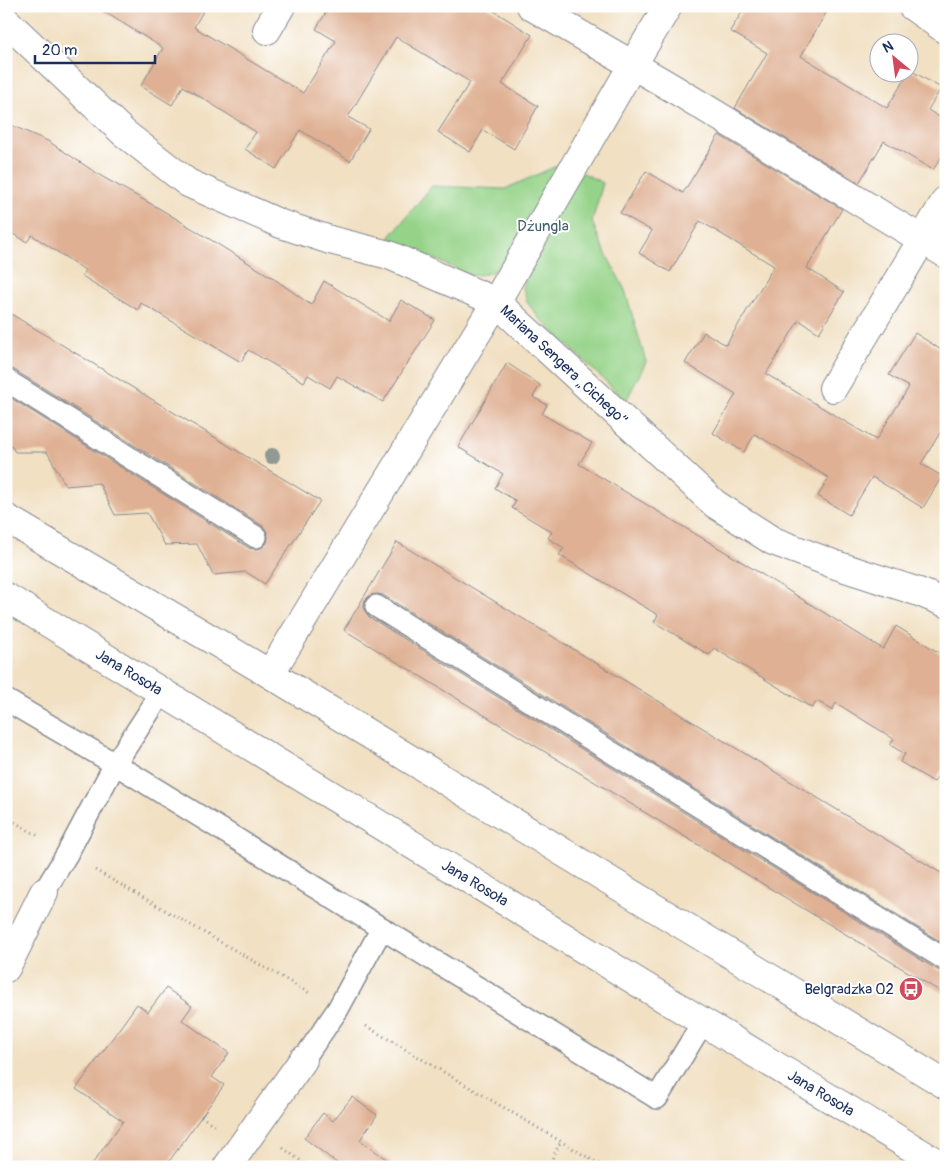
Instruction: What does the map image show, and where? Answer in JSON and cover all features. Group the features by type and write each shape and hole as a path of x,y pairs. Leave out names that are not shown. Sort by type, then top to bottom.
{"street":[{"path":"267,30 281,6"},
{"path":"531,6 669,86 946,254"},
{"path":"270,674 496,302 668,6"},
{"path":"912,6 946,30"},
{"name":"Mariana Sengera „Cichego”","path":"6,21 124,133 188,183 281,224 330,240 389,254 496,302 715,504 773,541 946,603"},
{"path":"833,388 946,200"},
{"path":"6,518 270,674 946,1085"},
{"name":"Jana Rosoła","path":"6,597 944,1167"},
{"path":"6,968 44,892"},
{"path":"227,1167 303,1060"}],"lane":[{"path":"6,380 256,537"},
{"path":"376,606 946,960"},
{"path":"44,892 67,854 115,764 162,692"},
{"path":"6,700 115,764 658,1098 703,1022"},
{"path":"303,1060 338,1010 382,928"}],"path":[{"path":"6,817 604,1167"},
{"path":"548,1167 561,1141"}],"green space":[{"name":"Dżungla","path":"563,163 603,183 592,222 625,290 646,362 626,401 539,318 527,302 523,287 527,273 503,260 492,273 471,276 389,238 432,186 505,189"}],"building":[{"path":"95,6 206,6 194,27 303,93 336,41 316,29 330,6 486,6 532,35 502,84 538,106 514,149 483,130 470,152 438,132 470,82 396,37 348,117 369,129 350,161 300,130 276,169 245,149 256,132 183,86 172,105 141,86 163,48"},
{"path":"746,6 830,6 801,56 887,108 903,82 920,82 920,76 941,88 928,110 946,121 946,150 933,170 884,141 859,183 735,108 767,53 730,31"},
{"path":"6,123 48,141 101,176 162,210 273,278 311,305 324,281 389,321 401,300 435,320 383,402 337,376 330,388 308,375 304,382 248,350 241,362 141,303 138,310 82,276 85,270 32,235 27,242 6,230"},
{"path":"719,135 842,209 807,268 844,292 819,333 799,320 766,374 876,440 909,387 889,375 915,333 946,353 946,423 921,464 942,476 923,508 872,477 849,515 818,496 829,478 755,434 744,452 713,433 736,394 685,363 704,332 726,345 774,266 700,221 670,272 639,253 652,231 620,213 646,171 683,193"},
{"path":"6,311 320,501 265,584 246,572 213,575 197,544 165,545 147,513 115,515 99,483 66,486 47,452 15,452 6,437 6,395 249,548 261,548 267,543 267,532 263,526 13,369 6,368"},
{"path":"507,363 540,385 533,397 547,405 542,414 592,443 579,464 883,649 896,626 946,657 946,763 934,782 900,762 905,754 890,745 894,739 836,703 832,710 817,701 812,708 714,648 709,655 654,622 658,615 559,555 564,548 548,538 552,532 512,508 516,501 495,488 503,474 458,447"},
{"path":"397,542 946,876 946,945 383,595 371,595 365,600 365,611 369,617 939,971 946,972 946,995 344,630"},
{"path":"166,988 192,1006 182,1020 229,1053 212,1077 224,1085 165,1167 90,1167 123,1121 76,1089 137,1004 148,1012"},
{"path":"352,1097 377,1115 360,1140 397,1167 342,1167 304,1138 323,1113 333,1121"}],"place":[{"name":"Belgradzka 02","path":"911,989"}]}
